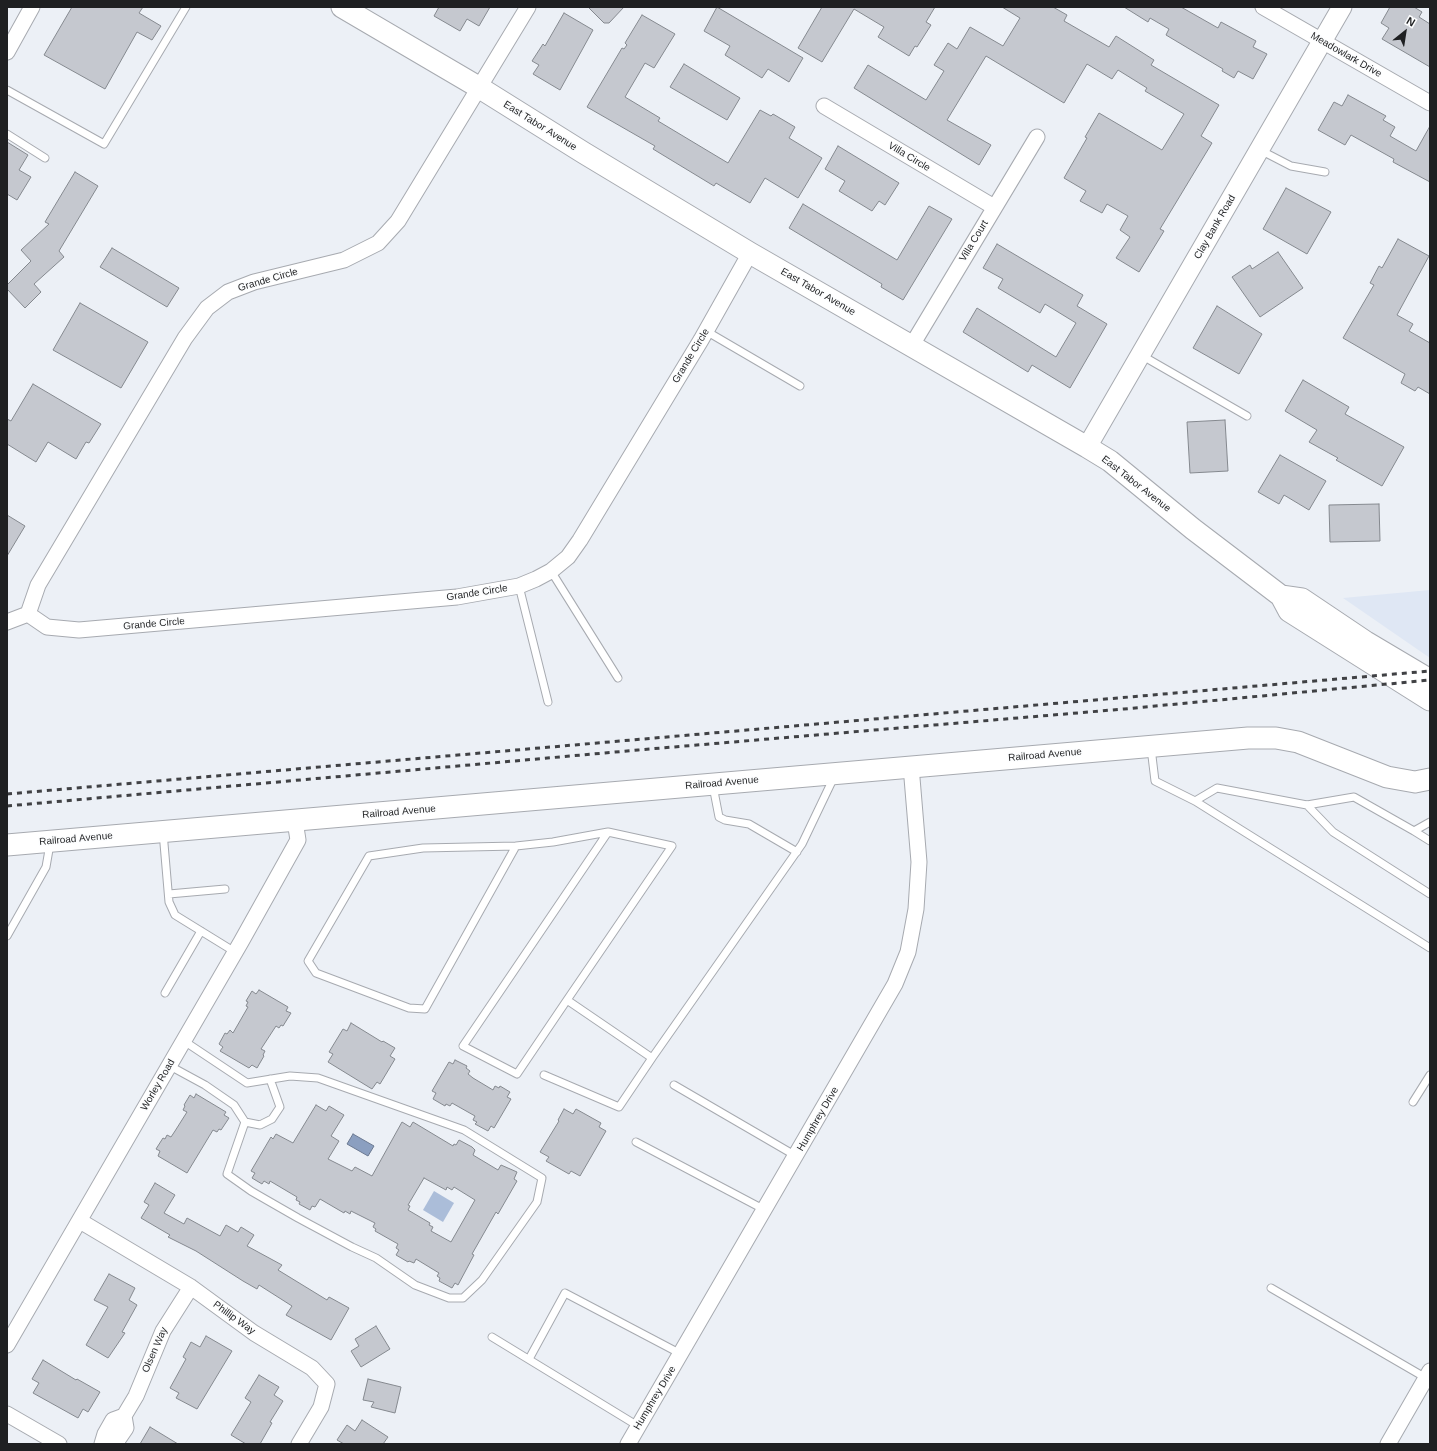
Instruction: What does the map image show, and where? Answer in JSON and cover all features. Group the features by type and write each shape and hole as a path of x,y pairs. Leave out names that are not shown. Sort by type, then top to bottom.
{"main road":[{"name":"East Tabor Avenue","path":"342,7 480,88 584,153 750,253 912,345 1110,461 1193,529 1281,596 1289,611 1430,700"},
{"name":"East Tabor Avenue","path":"1281,596 1302,599 1366,642 1430,680"},
{"name":"Railroad Avenue","path":"7,845 1248,738 1276,738 1298,742 1387,777 1415,782 1430,779"}],"street":[{"path":"7,52 32,7"},
{"name":"Grande Circle","path":"528,7 398,221 378,243 344,260 254,282 228,292 207,308 185,338 38,585 28,614 47,627 79,630 458,597 519,586 551,571 568,557 580,540 706,331 750,253"},
{"name":"Meadowlark Drive","path":"1263,7 1430,103"},
{"name":"Clay Bank Road","path":"1087,447 1342,7"},
{"name":"Villa Circle","path":"824,106 994,207"},
{"name":"Villa Court","path":"912,345 1037,137"},
{"path":"7,622 28,614"},
{"name":"Humphrey Drive","path":"628,1444 895,984 908,952 916,909 919,862 911,766"},
{"name":"Worley Road","path":"7,1345 170,1066 298,840 295,821"},
{"name":"Phillip Way","path":"80,1221 191,1287 254,1333 312,1368 327,1384 321,1407 299,1444"},
{"name":"Olsen Way","path":"102,1444 104,1434 113,1420 124,1416 136,1396 163,1331 191,1287"},
{"path":"1388,1444 1428,1374"},
{"path":"7,1414 59,1444"},
{"name":"Olsen Way","path":"115,1444 126,1428 124,1416"}],"lane":[{"path":"7,90 104,144 186,7"},
{"path":"7,134 45,158"},
{"path":"1260,150 1291,166 1325,172"},
{"path":"706,331 800,386"},
{"path":"1141,355 1247,416"},
{"path":"551,571 618,678"},
{"path":"519,586 548,702"},
{"path":"1151,746 1154,781 1195,801 1430,948"},
{"path":"544,1075 618,1107 797,852 835,773"},
{"path":"713,784 719,817 725,820 750,824 797,852"},
{"path":"1195,801 1217,788 1307,805 1354,797 1430,841"},
{"path":"1307,805 1333,832 1430,894"},
{"path":"1414,831 1430,822"},
{"path":"163,832 169,902 175,915 235,952"},
{"path":"516,846 425,1009 409,1008 316,973 308,961 369,856 423,848 516,846 552,842 608,832 672,846 517,1074 463,1046 608,832"},
{"path":"7,936 46,867 51,841"},
{"path":"169,894 225,889"},
{"path":"165,993 201,931"},
{"path":"567,1000 652,1058"},
{"path":"184,1041 247,1083 290,1076 318,1078 464,1130 542,1178 537,1202 482,1280 463,1298 449,1298 415,1285 376,1258 298,1218 251,1191 227,1174 245,1122"},
{"path":"170,1066 205,1085 234,1105 245,1122 260,1125 272,1119 280,1107 270,1079"},
{"path":"1413,1102 1430,1075"},
{"path":"674,1085 796,1156"},
{"path":"636,1142 765,1210"},
{"path":"1271,1288 1428,1374"},
{"path":"529,1359 565,1293 681,1354"},
{"path":"492,1337 638,1426"}],"shaded area":[{"path":"1430,590 1430,658 1343,598"},
{"path":"353,1134 374,1146 368,1156 347,1144"},
{"path":"434,1191 454,1203 443,1222 423,1210"}],"building":[{"path":"72,7 143,7 139,13 161,26 152,40 137,32 105,89 44,55"},
{"path":"439,7 490,7 479,26 467,19 460,31 434,16"},
{"path":"588,7 624,7 609,23 604,23"},
{"path":"717,7 803,58 789,82 768,69 762,78 725,55 730,46 704,31"},
{"path":"822,7 935,7 926,22 931,25 917,47 915,46 909,56 878,37 884,27 854,9 822,62 798,48"},
{"path":"1002,7 1053,7 1067,15 1064,21 1109,47 1116,36 1154,60 1151,65 1219,105 1201,136 1212,143 1160,229 1164,231 1139,272 1116,258 1130,237 1120,230 1128,216 1107,204 1102,213 1080,201 1086,191 1064,178 1087,138 1085,137 1099,113 1162,150 1184,114 1145,91 1147,88 1118,70 1112,79 1087,64 1064,103 986,56 947,120 991,145 979,165 854,88 868,65 926,100 944,71 934,65 948,43 957,49 970,27 1003,46 1020,18"},
{"path":"1124,7 1181,7 1218,28 1221,22 1256,41 1253,47 1267,54 1253,79 1238,71 1234,78 1222,71 1223,69 1166,35 1169,29 1150,18 1148,22"},
{"path":"1390,7 1414,7 1422,12 1419,17 1430,24 1430,67 1382,39 1389,28 1381,23"},
{"path":"564,13 593,30 560,90 533,74 539,65 532,61 543,44 545,46"},
{"path":"642,15 675,34 654,68 645,63 625,97 660,118 658,121 728,163 760,110 771,116 773,114 795,127 789,138 822,158 798,198 765,178 750,203 716,183 714,186 653,149 655,146 587,107 622,48 624,49 627,45 625,43"},
{"path":"684,64 740,98 727,120 670,87"},
{"path":"1348,95 1386,116 1383,120 1395,127 1390,136 1416,151 1430,126 1430,182 1393,162 1394,159 1351,135 1345,145 1318,130 1334,102 1342,106"},
{"path":"7,142 28,155 19,170 31,177 17,200 7,194"},
{"path":"838,146 899,183 885,205 879,201 872,211 839,191 845,181 825,169"},
{"path":"75,172 98,186 59,251 64,257 34,284 41,292 25,308 7,289 7,285 31,261 21,250 49,224 45,222"},
{"path":"1286,188 1331,212 1307,254 1263,229"},
{"path":"803,204 897,260 929,206 952,219 903,300 881,287 882,284 789,228"},
{"path":"1398,239 1429,256 1397,315 1413,324 1409,331 1430,343 1430,394 1418,387 1415,391 1401,383 1405,374 1343,338 1374,285 1370,283 1379,266 1382,268"},
{"path":"997,244 1083,295 1077,306 1107,324 1070,388 1032,365 1028,372 963,332 977,308 1056,357 1076,323 1045,304 1040,313 998,288 1003,279 983,268"},
{"path":"112,248 179,288 167,307 100,267"},
{"path":"1278,252 1303,288 1260,317 1232,277 1250,265 1252,269"},
{"path":"80,303 148,342 121,388 53,350"},
{"path":"1217,306 1262,334 1239,374 1193,348"},
{"path":"1303,380 1349,407 1345,414 1404,447 1382,486 1336,460 1338,458 1309,442 1317,430 1285,411"},
{"path":"33,384 101,424 89,443 86,442 76,459 48,442 36,462 7,444 7,419 11,421"},
{"path":"1225,420 1228,471 1190,473 1187,422"},
{"path":"1280,455 1326,481 1309,510 1284,495 1279,504 1258,492"},
{"path":"1379,504 1380,541 1330,542 1329,505"},
{"path":"7,515 25,526 7,556"},
{"path":"259,990 288,1007 286,1011 291,1013 283,1026 281,1025 279,1028 276,1026 261,1049 265,1051 264,1056 257,1068 252,1065 249,1068 220,1051 223,1047 219,1044 225,1033 227,1034 230,1030 233,1033 248,1007 246,1006 248,1002 246,1001 252,991 256,994"},
{"path":"351,1023 382,1042 383,1041 395,1048 390,1056 395,1059 380,1084 377,1082 372,1089 328,1062 333,1054 329,1052 343,1029 347,1031"},
{"path":"455,1060 467,1066 466,1068 470,1071 468,1074 473,1078 493,1090 495,1086 499,1088 500,1086 510,1092 507,1097 511,1099 494,1128 491,1126 488,1131 475,1124 477,1122 473,1120 475,1116 452,1103 450,1106 446,1104 445,1106 433,1099 436,1093 432,1091 449,1062 453,1064"},
{"path":"196,1094 226,1112 224,1115 229,1118 221,1130 219,1129 217,1132 213,1130 187,1173 158,1156 160,1151 156,1149 163,1138 165,1139 167,1135 171,1137 187,1112 183,1110 184,1105 190,1095 194,1098"},
{"path":"316,1105 326,1111 329,1106 344,1115 331,1136 339,1141 328,1159 352,1171 355,1167 372,1176 402,1122 410,1127 413,1122 453,1146 454,1144 456,1145 459,1140 472,1147 475,1150 473,1155 498,1170 501,1165 517,1172 514,1179 517,1181 498,1214 496,1212 472,1254 474,1255 458,1285 455,1283 452,1288 439,1281 440,1278 437,1276 439,1273 416,1259 414,1263 408,1262 396,1255 399,1250 396,1248 398,1244 375,1231 376,1229 373,1227 375,1223 351,1211 350,1214 345,1211 344,1213 320,1199 315,1207 312,1206 310,1210 299,1204 300,1202 296,1200 297,1197 270,1181 269,1184 264,1181 262,1184 252,1178 255,1173 251,1171 271,1137 273,1139 276,1134 293,1143","holes":["424,1178 446,1190 447,1187 452,1190 454,1187 475,1200 451,1242 431,1231 433,1227 429,1225 430,1223 408,1210 410,1206 408,1205"]},
{"path":"564,1109 573,1114 576,1109 601,1123 599,1127 606,1131 580,1176 571,1171 569,1174 546,1161 549,1157 540,1152 559,1121 558,1120"},
{"path":"155,1183 175,1195 164,1213 184,1224 187,1218 220,1236 226,1225 238,1232 241,1227 254,1235 247,1246 282,1265 278,1270 327,1300 329,1297 349,1308 331,1340 286,1315 292,1306 259,1285 257,1289 243,1281 196,1251 168,1237 170,1235 141,1218 149,1205 144,1202"},
{"path":"109,1274 135,1288 129,1300 137,1305 122,1332 125,1333 108,1358 86,1345 108,1307 94,1300"},
{"path":"376,1326 390,1349 361,1367 351,1351 359,1346 355,1339"},
{"path":"206,1336 232,1351 197,1409 176,1398 179,1393 170,1388 186,1359 183,1357 191,1342 200,1347"},
{"path":"43,1360 76,1380 77,1379 100,1392 88,1412 83,1409 78,1418 33,1393 39,1383 32,1379"},
{"path":"259,1375 279,1387 274,1395 283,1401 270,1422 272,1423 260,1444 246,1444 231,1435 251,1402 245,1398"},
{"path":"368,1379 401,1387 395,1413 371,1407 374,1402 363,1400"},
{"path":"362,1420 388,1437 383,1444 344,1444 337,1440 347,1425 355,1431"},
{"path":"150,1427 178,1444 140,1444"}],"railway":[{"path":"7,794 1430,671"},
{"path":"7,806 1124,709 1430,680"}]}
